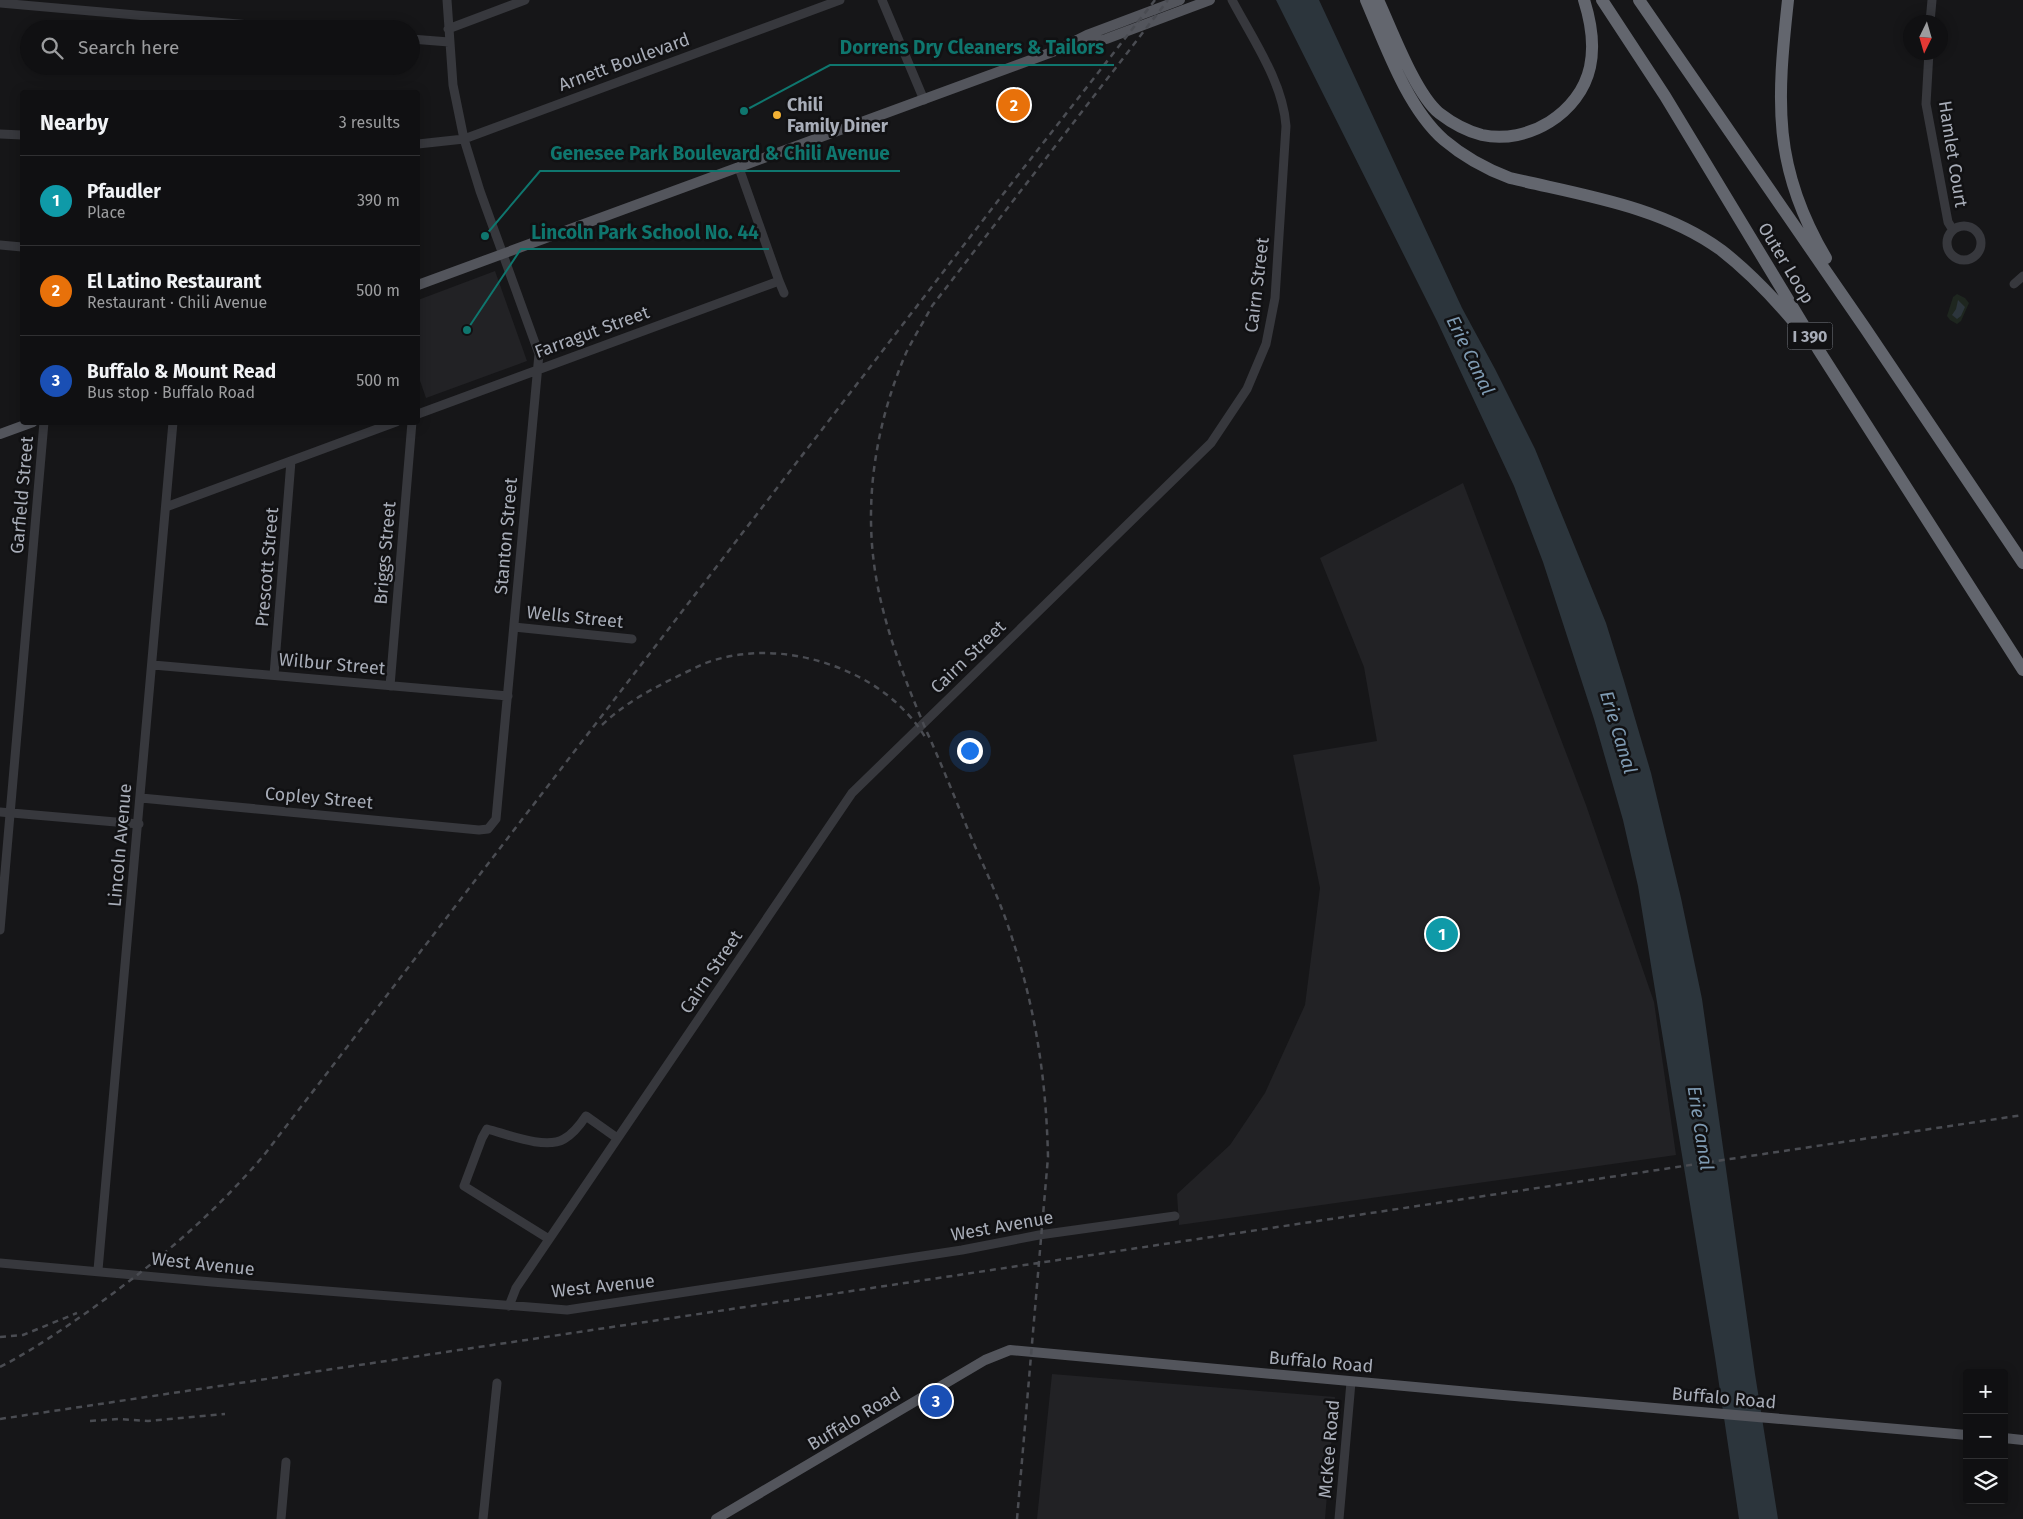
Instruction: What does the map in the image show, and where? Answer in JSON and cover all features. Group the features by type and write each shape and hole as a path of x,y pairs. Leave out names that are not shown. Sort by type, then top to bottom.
{"highway":[{"path":"1366,0 1405,87 1430,124 1455,149 1491,170 1510,178 1635,208 1668,221 1697,236 1720,249 1753,277 1818,349"},
{"path":"1378,0 1417,84 1437,112 1454,124 1469,131 1498,137 1534,130 1556,119 1577,97 1590,68 1592,54 1592,34 1584,0"},
{"name":"Outer Loop","path":"1602,0 1665,96 1818,349 2023,670"},
{"name":"Outer Loop","path":"1639,0 1865,328 2023,563"},
{"path":"1788,0 1780,99 1781,128 1790,179 1800,209 1813,235 1865,328"}],"main road":[{"path":"1055,52 1087,35 1180,0"},
{"path":"420,284 1055,52 1106,39 1210,0"},
{"path":"0,434 25,425"},
{"name":"Buffalo Road","path":"716,1519 985,1360 1010,1350 1351,1382 1963,1435"},
{"path":"2008,1438 2023,1440"}],"street":[{"name":"Stanton Street","path":"447,0 453,85 464,139 503,254 539,351 496,820 492,826"},
{"path":"448,29 525,0"},
{"name":"Arnett Boulevard","path":"420,144 464,139 840,0"},
{"path":"882,0 924,100"},
{"name":"Cairn Street","path":"509,1306 516,1288 549,1238 852,793 1211,443 1247,389 1266,344 1275,298 1286,126 1284,109 1277,87 1232,0"},
{"path":"1931,15 1932,0"},
{"path":"0,3 192,20"},
{"path":"420,40 449,42"},
{"name":"Hamlet Court","path":"1929,60 1926,104 1948,222 1953,230"},
{"path":"0,134 20,135"},
{"path":"739,168 784,293"},
{"path":"0,245 20,247"},
{"path":"2014,284 2023,276"},
{"name":"Farragut Street","path":"420,413 779,282"},
{"name":"Garfield Street","path":"0,930 44,425"},
{"name":"Lincoln Avenue","path":"98,1270 139,824 173,425"},
{"path":"166,507 388,425"},
{"name":"Briggs Street","path":"390,686 412,425"},
{"name":"Prescott Street","path":"274,675 292,461"},
{"name":"Wells Street","path":"514,627 632,639"},
{"name":"Wilbur Street","path":"153,665 508,696"},
{"name":"Copley Street","path":"141,798 479,830 488,829 492,826"},
{"path":"0,812 139,824"},
{"path":"549,1238 464,1186 487,1129 538,1142 550,1143 569,1136 586,1116 618,1138"},
{"name":"West Avenue","path":"0,1263 560,1310 962,1250 1039,1235 1175,1216"},
{"name":"McKee Road","path":"1339,1519 1351,1382"},
{"path":"483,1519 497,1383"},
{"path":"281,1519 286,1462"}],"shaded area":[{"path":"495,271 527,361 426,398 420,381 420,299"},
{"path":"1957,294 1965,298 1969,303 1961,321 1957,324 1947,316 1953,297"},
{"path":"1463,483 1586,805 1654,1002 1676,1155 1179,1225 1177,1194 1230,1145 1265,1093 1305,1005 1320,888 1293,755 1377,741 1364,667 1320,558"},
{"path":"1052,1374 1335,1397 1325,1519 1037,1519"}],"water":[{"name":"Erie Canal","path":"1276,0 1319,0 1462,308 1535,449 1606,623 1651,773 1681,898 1702,999 1755,1374 1778,1519 1739,1519 1715,1357 1638,886 1623,820 1594,719 1543,562 1514,486 1437,321"},
{"path":"1958,300 1965,307 1961,316 1957,319 1952,315"}],"railway":[{"path":"0,1367 59,1331 140,1273 204,1218 264,1155 997,202 1155,0"},
{"path":"1017,1519 1048,1157 1045,1095 1037,1037 1024,979 1006,920 918,711 890,636 880,597 872,548 872,491 875,463 887,407 906,353 932,306 1168,0"},
{"path":"602,725 618,711 644,694 703,664 741,654 760,653 799,656 837,667 865,680 885,693 903,709 925,737"},
{"path":"0,1419 2023,1115"},
{"path":"0,1337 23,1335 77,1313"},
{"path":"90,1421 118,1419 148,1421 225,1414"}],"place":[{"name":"El Latino Restaurant","path":"1014,105"},
{"name":"Dorrens Dry Cleaners & Tailors","path":"744,111"},
{"name":"Chili Family Diner","path":"777,115"},
{"name":"Genesee Park Boulevard & Chili Avenue","path":"485,236"},
{"name":"Lincoln Park School No. 44","path":"467,330"},
{"name":"Pfaudler","path":"1442,934"},
{"name":"Buffalo & Mount Read","path":"936,1401"}]}
